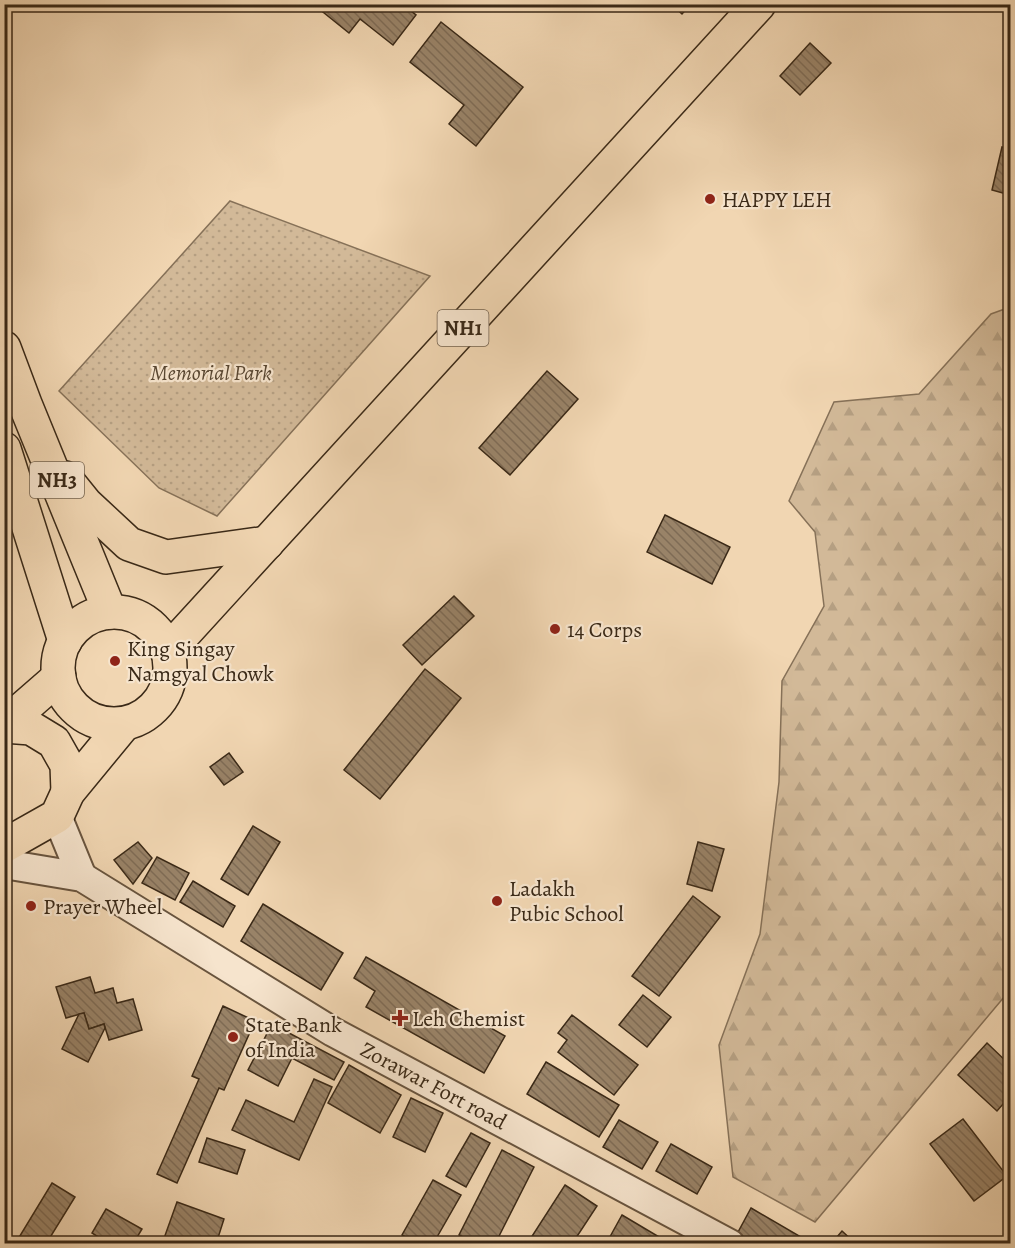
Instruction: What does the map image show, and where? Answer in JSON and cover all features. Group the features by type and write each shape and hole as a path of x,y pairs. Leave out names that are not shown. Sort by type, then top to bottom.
{"main road":[{"name":"NH1","path":"168,651 759,4"},
{"name":"NH3","path":"4,348 110,612"},
{"name":"NH3","path":"4,449 65,641"},
{"path":"48,458 86,504 129,544 166,557 267,543"},
{"path":"110,612 129,614 146,621 160,634 168,651 171,670 167,689 157,705 142,718 124,724 106,724 89,718 75,708 64,694 59,677 59,659 65,641 76,626 92,616 110,612"},
{"path":"4,725 59,677"},
{"path":"4,846 62,804 124,724"},
{"path":"4,725 31,728 54,742 67,765 62,804"}],"street":[{"path":"4,864 82,878 62,804"},
{"name":"Zorawar Fort road","path":"82,878 333,1032 730,1244"}],"green space":[{"name":"Memorial Park","path":"230,201 430,276 217,516 159,488 59,391"},
{"path":"1010,307 1010,990 815,1222 733,1177 719,1045 760,934 779,782 782,681 824,606 815,532 789,501 834,402 919,394 991,314"}],"building":[{"path":"313,4 402,4 416,15 393,45 360,19 349,33"},
{"path":"671,4 691,4 682,14"},
{"path":"441,22 523,87 476,146 449,124 464,105 410,62"},
{"path":"810,43 831,63 800,95 780,76"},
{"path":"1002,147 1010,149 1010,195 992,190"},
{"path":"547,371 578,399 510,475 479,448"},
{"path":"665,515 730,547 712,584 647,552"},
{"path":"454,596 474,616 422,665 403,645"},
{"path":"425,669 461,698 380,799 344,770"},
{"path":"229,753 243,772 224,785 210,767"},
{"path":"253,826 280,842 248,895 221,879"},
{"path":"138,842 152,858 133,884 114,860"},
{"path":"698,842 724,849 712,891 687,884"},
{"path":"157,857 189,873 175,900 142,883"},
{"path":"193,881 235,906 223,927 180,902"},
{"path":"693,896 720,917 659,996 632,976"},
{"path":"263,904 343,953 321,990 241,941"},
{"path":"366,957 505,1036 484,1073 366,1007 375,991 354,978"},
{"path":"90,977 95,993 113,988 117,1003 133,999 142,1030 109,1040 104,1024 89,1029 84,1013 66,1018 56,987"},
{"path":"643,995 671,1017 647,1047 619,1025"},
{"path":"223,1006 255,1021 224,1090 219,1088 177,1183 157,1174 199,1079 192,1076"},
{"path":"84,1013 89,1029 104,1024 105,1028 88,1062 62,1049 79,1014"},
{"path":"572,1015 638,1065 614,1095 558,1052 567,1040 558,1033"},
{"path":"272,1024 344,1062 334,1080 292,1058 278,1086 248,1070"},
{"path":"987,1043 1010,1065 1010,1096 997,1111 958,1075"},
{"path":"546,1062 619,1105 599,1137 527,1094"},
{"path":"349,1065 401,1095 380,1133 328,1103"},
{"path":"314,1079 332,1087 299,1160 232,1130 246,1100 294,1122"},
{"path":"411,1098 443,1113 425,1152 393,1137"},
{"path":"963,1119 1007,1176 974,1201 930,1144"},
{"path":"619,1120 658,1142 642,1169 603,1147"},
{"path":"471,1133 490,1143 466,1187 446,1176"},
{"path":"207,1138 245,1150 237,1174 199,1162"},
{"path":"671,1144 712,1167 697,1194 656,1171"},
{"path":"502,1150 534,1167 495,1244 476,1244 459,1235"},
{"path":"433,1180 461,1195 433,1244 418,1244 402,1235"},
{"path":"52,1183 75,1197 46,1244 15,1244"},
{"path":"565,1185 597,1206 572,1244 527,1244"},
{"path":"177,1202 224,1219 216,1244 162,1244"},
{"path":"751,1208 801,1237 798,1244 754,1244 737,1234"},
{"path":"106,1209 142,1229 133,1244 109,1244 92,1233"},
{"path":"622,1215 671,1244 606,1244"},
{"path":"842,1231 856,1244 831,1244"}],"place":[{"name":"HAPPY LEH","path":"710,199"},
{"name":"14 Corps","path":"555,629"},
{"name":"King Singay Namgyal Chowk","path":"115,661"},
{"name":"Ladakh Pubic School","path":"497,901"},
{"name":"Prayer Wheel","path":"31,906"},
{"name":"Leh Chemist","path":"400,1018"},
{"name":"State Bank of India","path":"233,1037"}]}
